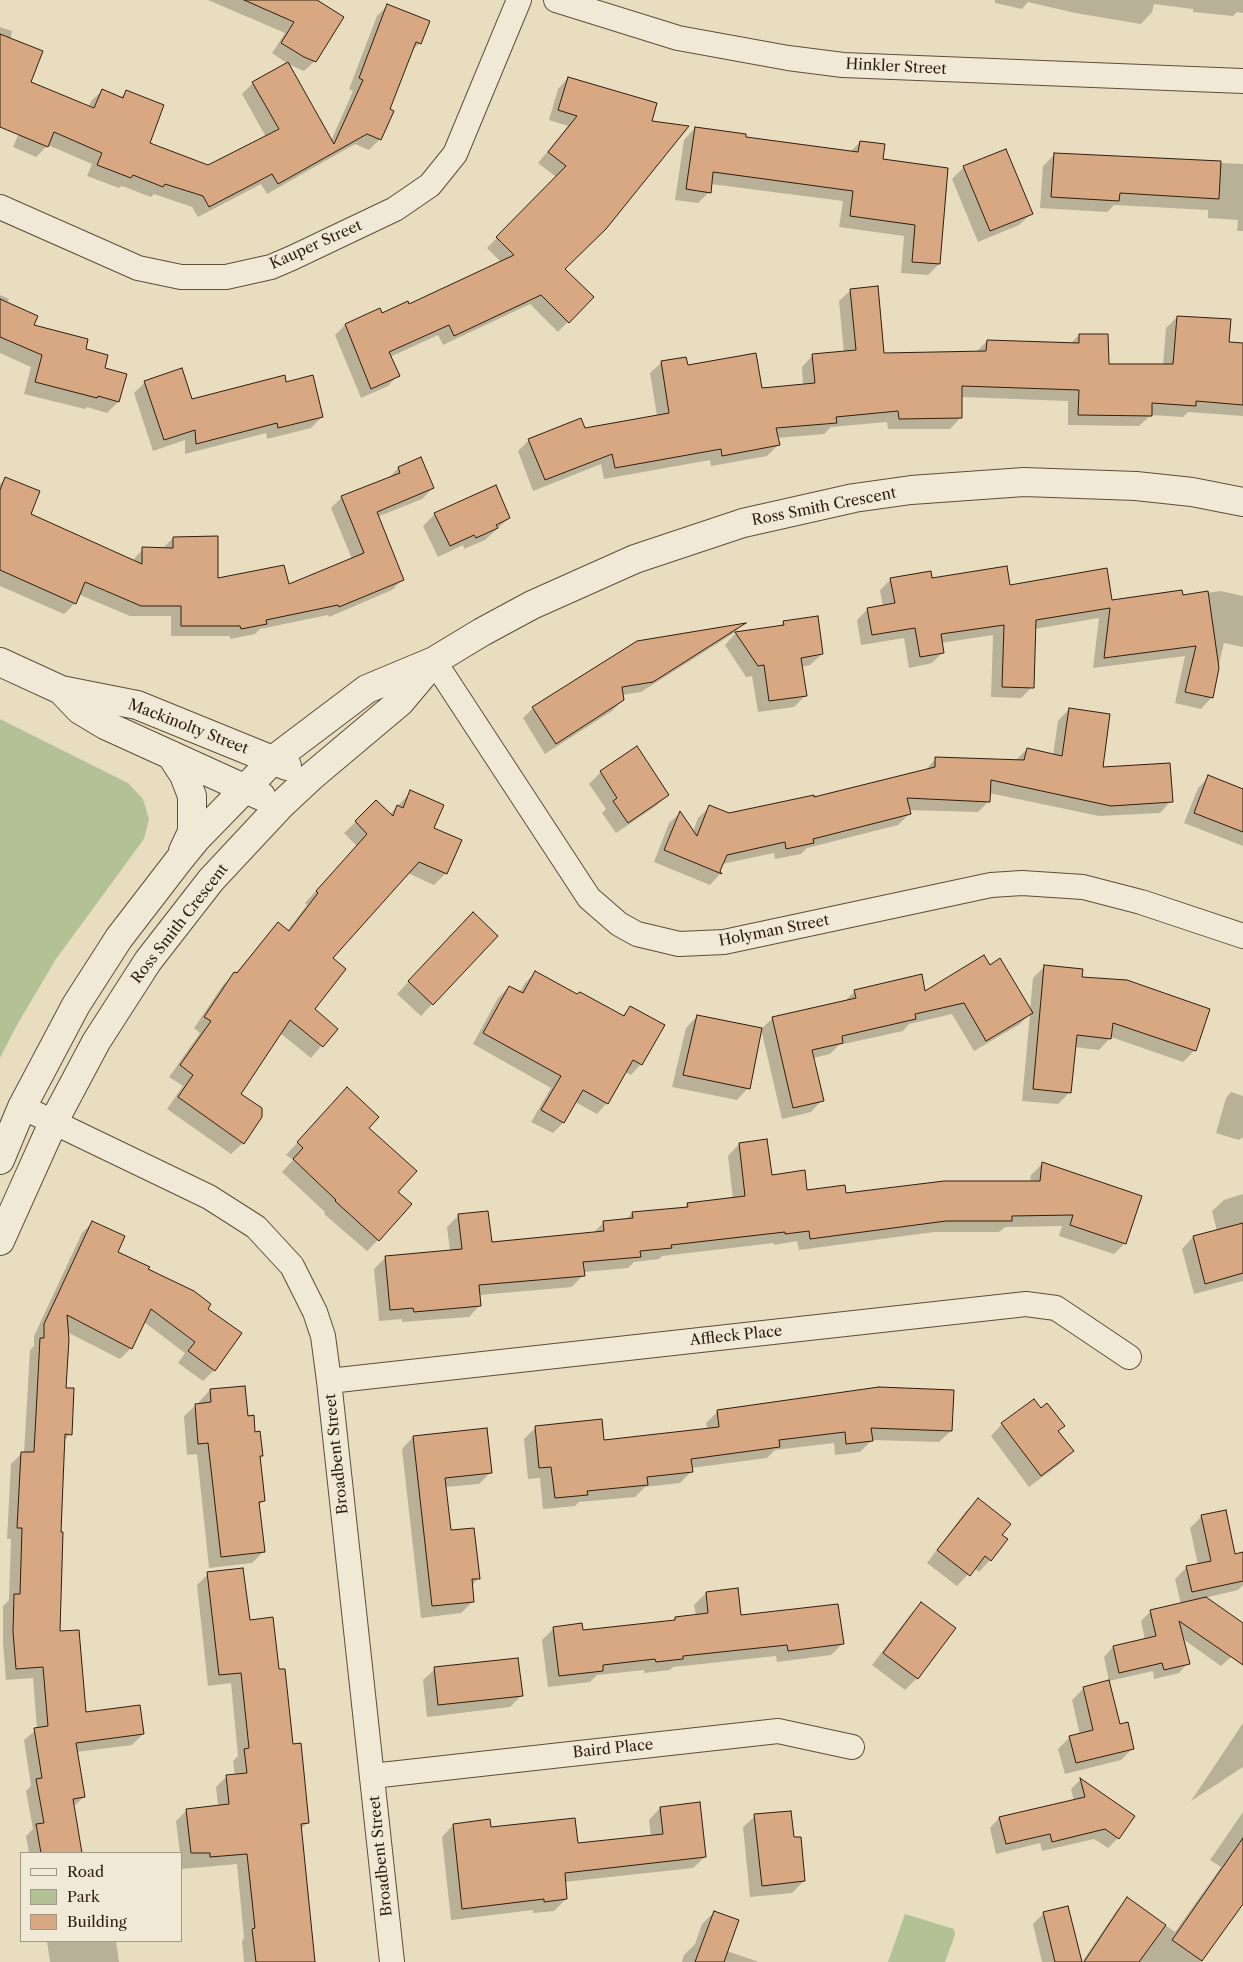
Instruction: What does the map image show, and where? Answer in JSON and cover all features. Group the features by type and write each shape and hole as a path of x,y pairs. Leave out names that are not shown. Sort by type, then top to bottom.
{"street":[{"name":"Kauper Street","path":"0,208 138,268 180,278 226,277 271,267 395,209 430,185 455,154 519,0"},
{"name":"Hinkler Street","path":"556,0 678,38 788,58 853,65 1243,81"},
{"name":"Ross Smith Crescent","path":"0,1160 22,1107 76,1005 119,938 179,860 197,838 273,760 367,689 434,661 532,605 634,559 743,523 854,498 911,490 1024,482 1136,486 1192,492 1243,502"},
{"name":"Ross Smith Crescent","path":"0,1242 53,1123 96,1042 148,961 211,880 281,805 312,776 400,702 434,661"},
{"name":"Holyman Street","path":"434,661 589,898 619,924 637,934 679,944 724,942 991,885 1022,883 1083,887 1141,902 1243,936"},
{"name":"Mackinolty Street","path":"0,662 61,690 137,705 312,776"},
{"name":"Mackinolty Street","path":"61,690 80,710 105,725 281,805"},
{"path":"171,755 184,775 192,796 192,832 179,860"},
{"name":"Broadbent Street","path":"22,1107 209,1197 256,1227 292,1266 316,1312 323,1336 329,1381 392,1962"},
{"name":"Affleck Place","path":"329,1381 1026,1304 1056,1308 1129,1357"},
{"name":"Baird Place","path":"372,1776 778,1731 852,1747"}],"green space":[{"path":"0,719 128,783 143,799 149,819 144,839 56,959 0,1058"},
{"path":"905,1914 954,1929 955,1935 945,1962 888,1962"}],"building":[{"path":"244,0 317,0 344,17 316,62 281,43 294,22"},
{"path":"387,4 430,21 421,44 416,42 390,109 394,111 381,140 367,134 278,184 272,174 209,207 203,196 165,184 163,187 133,175 131,178 97,165 102,153 54,132 48,147 0,127 0,34 43,51 31,82 94,108 102,89 123,98 126,90 164,105 150,143 208,165 279,129 252,82 288,62 334,144 363,80 359,78"},
{"path":"568,77 657,103 652,121 689,126 606,229 565,269 594,297 569,323 541,295 454,336 449,325 389,352 400,376 371,389 345,324 380,308 382,313 408,301 409,304 514,255 496,237 566,166 548,152 577,116 558,110"},
{"path":"695,127 746,134 746,137 858,152 860,141 885,144 883,159 948,168 940,264 912,262 915,225 850,216 853,191 713,172 711,193 686,189"},
{"path":"1006,149 1033,214 990,231 963,166"},
{"path":"1054,153 1221,161 1219,199 1120,193 1119,201 1051,197"},
{"path":"878,286 884,353 986,351 987,340 1079,343 1079,334 1108,334 1109,364 1173,364 1177,316 1231,319 1229,342 1243,343 1243,405 1196,401 1196,406 1152,403 1152,416 1078,415 1079,390 962,386 962,418 899,419 898,411 836,417 837,423 776,428 780,445 722,456 721,449 615,468 612,454 545,480 528,439 581,418 585,428 669,413 661,361 686,357 688,365 756,353 762,388 815,383 812,354 856,350 850,289"},
{"path":"0,299 38,316 34,325 88,339 86,349 108,355 105,368 127,374 119,402 35,382 42,355 0,337"},
{"path":"182,368 192,399 285,375 286,382 313,375 323,417 278,428 277,423 196,444 195,430 164,440 144,381"},
{"path":"421,457 434,488 377,512 404,580 339,607 338,605 266,620 267,624 241,629 240,626 181,626 181,606 141,606 85,582 76,604 0,570 0,490 5,477 40,491 31,514 142,564 142,547 173,548 173,537 218,536 218,578 284,565 289,584 364,553 341,496 400,473 398,467"},
{"path":"496,485 510,518 496,525 498,528 476,538 474,535 450,546 434,513"},
{"path":"1007,566 1010,585 1107,568 1112,600 1182,590 1183,595 1208,591 1219,668 1213,698 1185,692 1196,646 1104,658 1110,608 1036,620 1034,688 1002,687 1004,625 941,634 944,653 920,657 915,628 872,635 867,608 895,603 890,578 931,571 932,578"},
{"path":"818,616 823,654 801,658 807,696 769,701 764,665 758,666 735,632 784,625 783,621"},
{"path":"746,623 653,682 622,687 624,700 556,744 532,707 637,641"},
{"path":"1069,708 1110,714 1103,767 1170,763 1173,802 1111,806 991,780 990,802 907,798 911,814 813,839 814,843 786,849 785,842 727,855 720,871 722,874 664,850 680,811 697,836 709,805 729,813 814,795 814,797 935,767 935,757 1024,760 1027,748 1062,756"},
{"path":"637,746 669,795 628,823 613,801 617,798 600,771"},
{"path":"1208,775 1243,789 1243,832 1194,813"},
{"path":"410,790 444,805 434,828 462,840 447,874 419,862 333,958 346,969 315,1009 338,1029 323,1047 290,1020 241,1094 262,1108 262,1117 244,1144 178,1097 193,1075 180,1065 211,1021 204,1017 234,972 237,973 278,922 289,931 318,893 316,891 367,834 355,821 376,800 393,816 397,805 403,808"},
{"path":"473,912 498,936 433,1005 408,981"},
{"path":"984,955 990,965 1000,958 1033,1013 986,1041 964,1003 915,1014 916,1019 842,1036 843,1043 812,1050 824,1101 793,1108 772,1017 856,998 854,990 922,974 925,991"},
{"path":"1044,965 1083,969 1082,977 1127,980 1210,1009 1196,1051 1113,1023 1111,1039 1077,1035 1071,1093 1033,1089"},
{"path":"535,971 577,994 580,992 624,1016 630,1006 665,1025 642,1065 633,1060 608,1104 583,1090 564,1123 541,1110 561,1076 483,1033 509,986 523,993"},
{"path":"697,1015 762,1028 750,1089 683,1075"},
{"path":"347,1087 379,1117 369,1128 417,1171 398,1192 412,1204 379,1241 293,1159 303,1148 297,1142"},
{"path":"767,1139 772,1175 805,1170 807,1190 845,1185 846,1193 944,1181 1040,1181 1042,1162 1142,1196 1126,1244 1070,1225 1073,1215 1012,1216 1012,1221 946,1221 810,1239 809,1231 785,1234 785,1232 671,1245 672,1248 640,1251 641,1257 583,1262 585,1276 479,1285 481,1306 414,1312 413,1308 390,1310 385,1256 462,1249 458,1214 488,1211 492,1242 604,1231 603,1221 633,1218 632,1212 688,1207 687,1203 745,1196 739,1143"},
{"path":"92,1221 125,1236 118,1252 194,1291 211,1304 208,1309 242,1333 215,1371 188,1351 195,1342 151,1309 132,1349 67,1315 69,1339 66,1388 74,1388 72,1435 65,1434 61,1532 63,1532 60,1631 79,1630 86,1712 140,1705 144,1734 76,1743 85,1797 73,1799 82,1852 41,1852 36,1824 44,1823 36,1779 42,1778 34,1728 48,1726 43,1667 16,1669 13,1632 14,1594 20,1594 22,1528 17,1528 21,1452 34,1452 40,1338 44,1338 44,1324"},
{"path":"1243,1223 1243,1273 1205,1284 1193,1236"},
{"path":"245,1386 248,1416 254,1415 255,1432 260,1431 263,1456 260,1456 265,1501 259,1502 265,1552 221,1557 208,1443 198,1444 195,1404 211,1402 210,1389"},
{"path":"879,1387 954,1390 952,1431 871,1428 873,1441 846,1444 845,1432 779,1440 780,1447 691,1459 693,1472 647,1477 648,1485 587,1491 588,1495 555,1498 551,1467 539,1468 535,1426 602,1419 604,1440 719,1427 717,1410"},
{"path":"1034,1399 1041,1408 1047,1403 1065,1426 1058,1431 1074,1451 1041,1476 1001,1423"},
{"path":"487,1428 492,1473 445,1478 451,1530 474,1528 480,1579 472,1579 474,1602 432,1606 413,1436"},
{"path":"978,1498 1011,1524 1002,1535 1008,1539 991,1561 985,1556 970,1576 937,1550"},
{"path":"1226,1510 1235,1554 1243,1552 1243,1581 1192,1592 1186,1566 1211,1561 1201,1515"},
{"path":"243,1568 250,1620 273,1617 279,1669 285,1669 293,1744 301,1743 309,1823 301,1824 315,1962 256,1962 252,1929 255,1928 247,1854 210,1857 210,1853 191,1853 186,1809 229,1804 226,1775 247,1773 244,1749 249,1748 241,1673 219,1675 207,1572"},
{"path":"738,1588 741,1615 838,1604 844,1644 788,1651 787,1645 683,1656 683,1659 656,1662 655,1659 603,1665 603,1671 559,1676 553,1627 582,1623 583,1630 675,1620 675,1617 708,1613 706,1592"},
{"path":"1206,1597 1243,1623 1243,1665 1179,1621 1190,1664 1164,1670 1162,1663 1119,1673 1113,1646 1156,1636 1150,1610"},
{"path":"921,1602 956,1628 918,1679 883,1653"},
{"path":"518,1658 523,1696 438,1705 434,1667"},
{"path":"1109,1680 1120,1724 1128,1722 1134,1749 1076,1763 1069,1736 1093,1730 1083,1687"},
{"path":"1080,1778 1135,1816 1119,1839 1105,1829 1052,1842 1050,1834 1006,1844 999,1817 1085,1797"},
{"path":"700,1802 706,1857 565,1873 567,1899 544,1902 544,1899 462,1909 453,1824 490,1819 491,1827 575,1818 578,1843 663,1834 660,1807"},
{"path":"791,1811 794,1837 801,1837 805,1881 762,1886 754,1814"},
{"path":"1243,1838 1243,1904 1202,1961 1172,1940"},
{"path":"1127,1897 1166,1925 1139,1962 1084,1962"},
{"path":"1068,1906 1082,1962 1055,1962 1043,1912"},
{"path":"714,1911 739,1920 724,1962 695,1962"}]}
